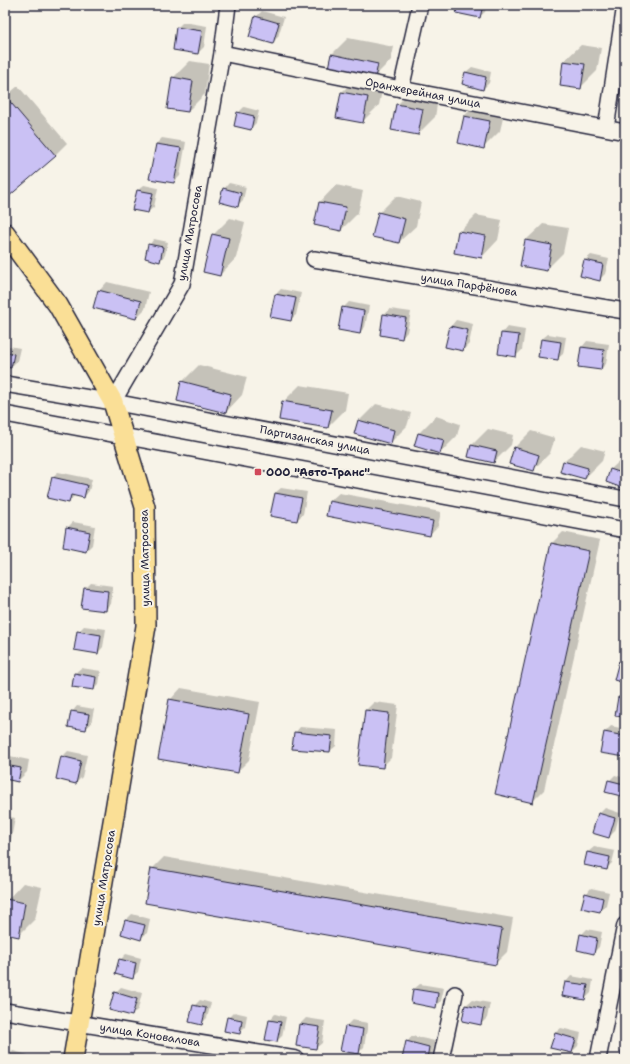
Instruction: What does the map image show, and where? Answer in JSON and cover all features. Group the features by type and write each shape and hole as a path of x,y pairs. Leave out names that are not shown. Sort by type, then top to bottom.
{"main road":[{"path":"5,233 58,304 113,402"},
{"name":"улица Матросова","path":"73,1059 146,626 145,507 113,402"}],"street":[{"name":"улица Матросова","path":"113,402 182,284 222,53 228,5"},
{"path":"401,89 420,5"},
{"path":"606,128 625,5"},
{"name":"Оранжерейная улица","path":"222,53 625,132"},
{"name":"улица Парфёнова","path":"314,260 625,311"},
{"name":"Партизанская улица","path":"5,384 113,402 625,499"},
{"path":"5,414 625,530"},
{"path":"598,1059 625,924"},
{"path":"441,1059 455,994"},
{"name":"улица Коновалова","path":"5,1011 80,1023 257,1056 296,1059"}],"building":[{"path":"458,5 483,5 480,18 456,13"},
{"path":"255,16 279,23 273,44 249,37"},
{"path":"176,27 202,31 198,54 173,50"},
{"path":"331,54 378,64 375,78 328,68"},
{"path":"563,61 585,64 581,89 560,86"},
{"path":"465,72 486,77 483,90 462,84"},
{"path":"172,77 193,81 188,112 167,109"},
{"path":"341,92 368,97 363,123 336,118"},
{"path":"6,97 56,156 8,197 5,193"},
{"path":"396,104 423,109 418,135 391,130"},
{"path":"237,112 254,116 251,130 234,126"},
{"path":"464,116 490,121 484,149 458,143"},
{"path":"156,144 181,148 174,183 149,179"},
{"path":"223,188 241,193 238,207 219,202"},
{"path":"137,190 153,193 148,213 132,210"},
{"path":"319,202 346,207 341,231 314,225"},
{"path":"378,212 405,219 399,243 372,237"},
{"path":"458,231 486,236 482,258 454,253"},
{"path":"212,234 229,238 220,276 203,272"},
{"path":"525,240 552,245 547,271 520,266"},
{"path":"148,244 163,247 160,262 145,258"},
{"path":"584,260 603,264 600,281 580,276"},
{"path":"98,290 141,301 136,319 93,308"},
{"path":"275,294 296,298 291,321 270,317"},
{"path":"342,307 364,311 360,334 338,330"},
{"path":"383,314 406,318 402,339 380,335"},
{"path":"450,326 468,330 463,351 445,347"},
{"path":"501,333 519,335 516,357 498,354"},
{"path":"541,339 561,342 558,360 538,357"},
{"path":"581,347 604,350 601,370 578,367"},
{"path":"5,352 14,354 11,368 5,367"},
{"path":"181,381 231,394 226,413 177,401"},
{"path":"282,401 332,410 328,428 279,420"},
{"path":"358,420 394,430 391,444 354,434"},
{"path":"418,433 444,440 440,454 414,446"},
{"path":"471,445 497,451 494,463 468,457"},
{"path":"514,447 539,455 534,471 509,464"},
{"path":"563,461 588,468 585,479 560,472"},
{"path":"610,469 625,474 625,489 606,482"},
{"path":"52,477 87,485 84,498 71,495 69,503 47,498"},
{"path":"275,493 302,498 297,521 270,516"},
{"path":"329,501 433,521 430,536 326,516"},
{"path":"66,527 90,532 86,552 63,547"},
{"path":"551,543 589,551 533,803 495,794"},
{"path":"84,588 108,591 106,611 81,608"},
{"path":"77,631 101,635 98,654 74,650"},
{"path":"619,661 625,663 625,683 614,680"},
{"path":"74,673 96,677 94,690 72,687"},
{"path":"618,697 625,698 625,717 615,716"},
{"path":"169,699 249,714 238,773 158,759"},
{"path":"365,710 389,713 383,768 358,765"},
{"path":"71,711 89,714 86,730 68,727"},
{"path":"294,732 332,736 330,752 292,749"},
{"path":"604,732 625,736 625,757 600,753"},
{"path":"61,756 81,761 76,784 56,779"},
{"path":"5,765 21,768 18,782 5,779"},
{"path":"608,780 624,784 621,796 605,792"},
{"path":"598,813 615,818 609,838 592,833"},
{"path":"587,852 610,857 607,870 584,865"},
{"path":"151,868 502,929 496,965 145,903"},
{"path":"585,893 603,898 600,912 581,908"},
{"path":"6,899 25,903 19,937 5,934"},
{"path":"125,920 145,925 141,940 121,934"},
{"path":"580,934 597,938 594,954 577,950"},
{"path":"119,959 136,963 133,979 115,974"},
{"path":"565,982 588,985 585,1000 562,996"},
{"path":"413,989 438,993 436,1008 411,1003"},
{"path":"114,992 137,999 132,1016 109,1010"},
{"path":"193,1005 206,1008 202,1025 189,1022"},
{"path":"465,1005 484,1009 481,1025 462,1021"},
{"path":"227,1017 242,1020 240,1034 224,1031"},
{"path":"269,1020 281,1022 277,1042 265,1040"},
{"path":"299,1024 320,1027 316,1049 296,1046"},
{"path":"345,1026 363,1029 359,1054 340,1051"},
{"path":"555,1033 576,1039 572,1053 550,1048"},
{"path":"625,1039 625,1055 620,1054"},
{"path":"406,1041 429,1047 427,1059 402,1059"}],"place":[{"name":"ООО \"Авто-Транс\"","path":"258,472"}]}
